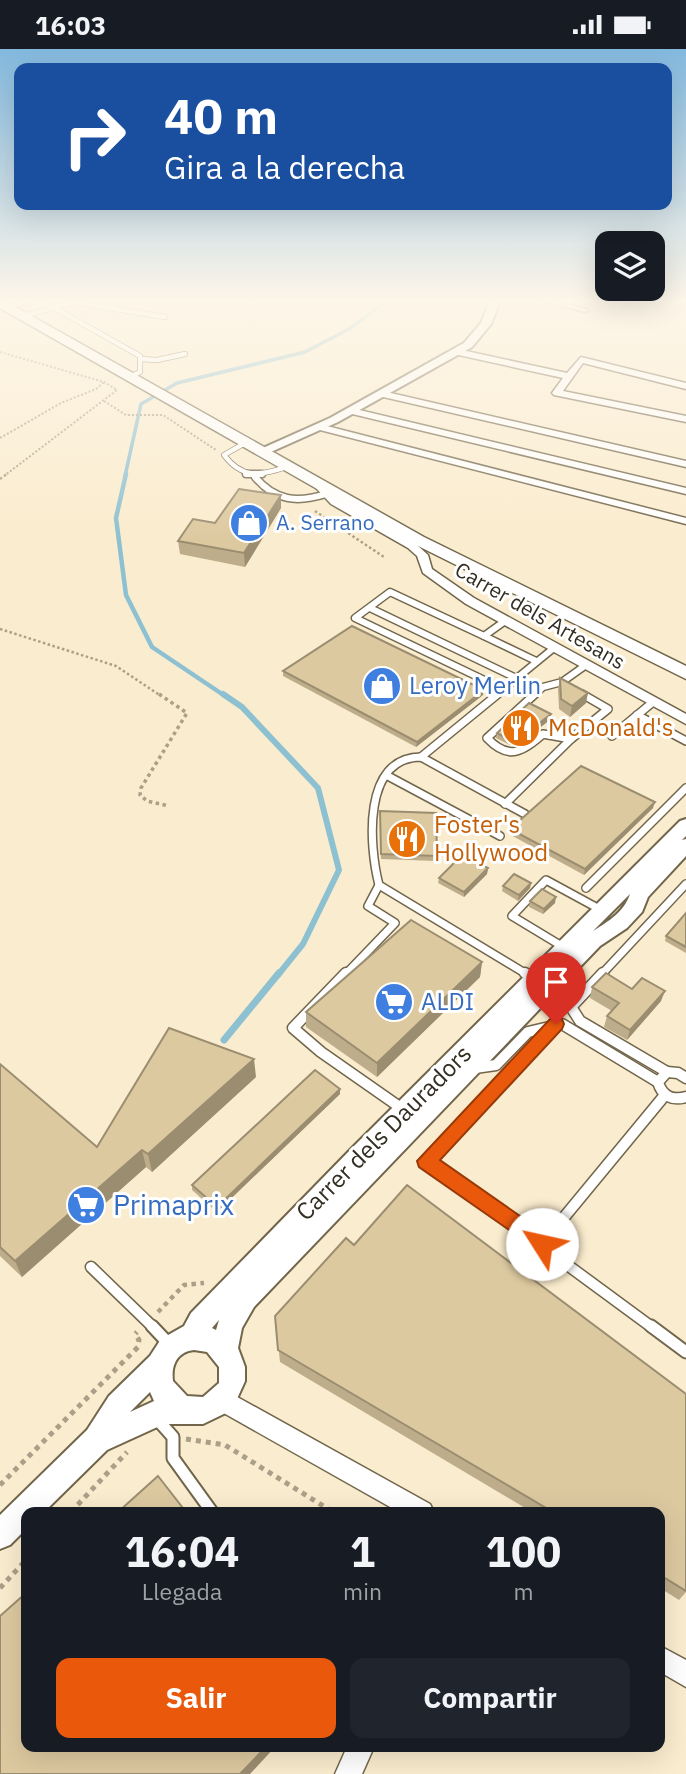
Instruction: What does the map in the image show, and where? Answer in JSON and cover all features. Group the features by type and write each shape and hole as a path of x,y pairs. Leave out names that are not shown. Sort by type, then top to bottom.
{"main road":[{"path":"138,382 322,490 686,673"},
{"path":"418,540 518,603 686,689"}],"street":[{"path":"260,452 319,427 404,382"},
{"path":"565,382 557,393 686,419"},
{"path":"667,382 686,386"},
{"path":"382,394 686,464"},
{"path":"351,411 686,491"},
{"path":"319,427 686,521"},
{"name":"Carrer dels Artesans","path":"322,490 357,516 412,547 422,555 427,571 434,577 506,621 686,720"},
{"name":"Carrer dels Dauradors","path":"29,1507 97,1440 118,1405 175,1350 404,1110 686,825"},
{"name":"Carrer dels Dauradors","path":"593,941 620,923 635,907 639,894 686,845"},
{"name":"Carrer dels Dauradors","path":"225,1348 230,1324 245,1300 615,919 607,907"},
{"path":"210,1339 225,1348 233,1368 232,1379 221,1399 200,1411 177,1408 167,1400 158,1378 175,1350 210,1339"},
{"path":"221,1399 413,1507"},
{"name":"Carrer dels Dauradors","path":"97,1440 163,1411 188,1411"},
{"name":"Carrer dels Dauradors","path":"0,1535 21,1514"},
{"path":"665,1661 686,1674"},
{"path":"348,1774 359,1752"}],"lane":[{"path":"244,443 224,455 233,469 255,477 266,492 301,502 322,490"},
{"path":"255,477 286,467"},
{"path":"503,689 355,618 390,592 536,661"},
{"path":"370,608 516,678"},
{"path":"484,636 506,621"},
{"path":"421,757 555,647"},
{"path":"571,739 542,734 524,751 513,754 494,745 487,738 543,687 562,682 586,665"},
{"path":"505,804 571,739 608,709 562,682"},
{"path":"612,736 653,702"},
{"path":"637,715 686,741"},
{"path":"525,814 421,757 408,757 386,775 375,801 372,864 379,885 535,979"},
{"path":"386,775 500,836"},
{"path":"586,888 686,788"},
{"path":"566,949 512,916 545,880 607,907"},
{"path":"685,1075 667,1072 580,1021 571,1007 686,884"},
{"path":"379,885 369,906 396,923 293,1028 404,1110"},
{"path":"556,1024 426,1161 686,1352"},
{"path":"472,1069 496,1065 528,1032 562,1024 658,1082 665,1095 674,1099 686,1097"},
{"path":"658,1082 667,1072"},
{"path":"542,1244 665,1095"},
{"path":"91,1267 175,1350"},
{"path":"154,1416 173,1437 173,1458 208,1507"}],"path":[{"path":"0,438 61,403 96,389 104,382 117,390 0,479"},
{"path":"104,401 126,415 163,415 224,455"},
{"path":"301,502 384,557"},
{"path":"0,629 116,666 187,713 141,788 140,795 147,801 169,806"},
{"path":"0,1485 138,1347 139,1340 135,1334 184,1285 201,1285 211,1276"},
{"path":"173,1437 225,1445 325,1507"},
{"path":"76,1507 136,1443"},
{"path":"0,1588 21,1565"}],"building":[{"path":"239,489 281,495 244,553 178,541 193,519 215,523"},
{"name":"Leroy Merlin","path":"352,626 484,690 417,742 283,671"},
{"path":"560,678 588,693 572,706 561,699"},
{"name":"McDonald's","path":"529,703 551,714 520,738 510,740 497,733"},
{"path":"581,766 655,802 585,869 510,829"},
{"name":"Foster's Hollywood","path":"380,811 436,813 437,856 381,854"},
{"path":"471,846 488,856 480,864 488,868 464,892 439,878"},
{"path":"514,874 531,883 519,895 503,886"},
{"path":"542,889 556,897 544,909 530,901"},
{"path":"686,913 686,947 666,936"},
{"name":"ALDI","path":"411,920 482,962 377,1063 306,1012"},
{"path":"606,973 632,989 642,978 665,991 630,1030 607,1016 619,1003 592,987"},
{"path":"169,1028 254,1059 148,1154 142,1150 15,1261 0,1247 0,1064 97,1147"},
{"path":"315,1070 340,1089 217,1207 192,1185"},
{"path":"407,1185 686,1394 686,1591 665,1578 665,1507 545,1507 278,1350 275,1316 346,1238 354,1245"},
{"path":"158,1476 182,1507 124,1507"},
{"path":"21,1597 21,1752 261,1752 240,1774 0,1774 0,1616"}],"waterway":[{"path":"125,476 141,404 183,382"},
{"path":"126,474 116,518 126,595 152,647 225,696"},
{"path":"223,694 242,707 318,788 339,870 303,944 278,975"},
{"path":"224,1040 279,973"}],"place":[{"name":"A. Serrano","path":"249,523"},
{"name":"Leroy Merlin","path":"382,686"},
{"name":"McDonald's","path":"521,728"},
{"name":"Foster's Hollywood","path":"407,839"},
{"name":"ALDI","path":"394,1002"},
{"name":"Primaprix","path":"86,1205"}],"route":[{"path":"542,1244 426,1161 556,1024"}]}
